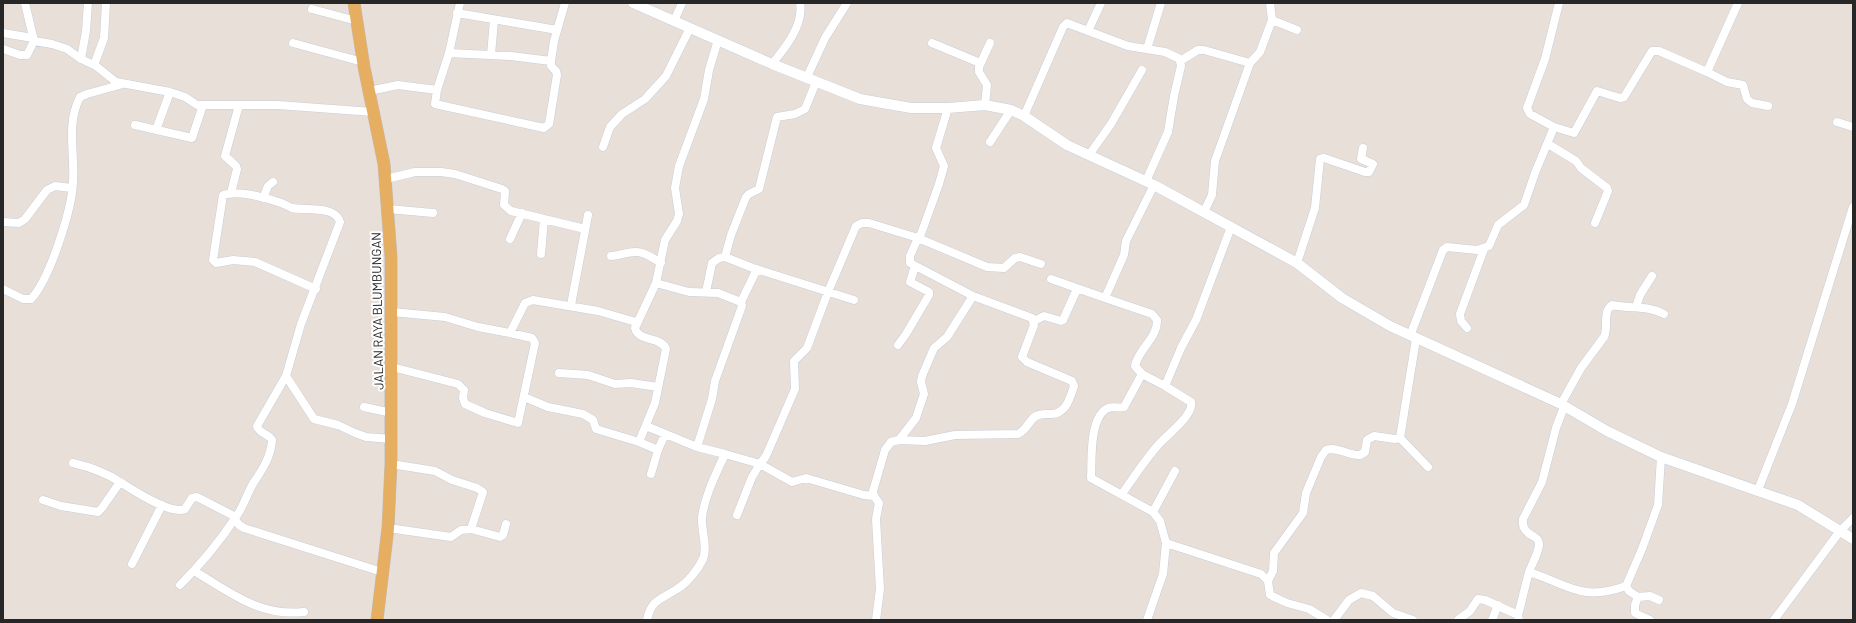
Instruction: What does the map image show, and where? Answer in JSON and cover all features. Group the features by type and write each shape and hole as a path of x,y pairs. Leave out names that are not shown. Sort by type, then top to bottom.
{"main road":[{"name":"JALAN RAYA BLUMBUNGAN","path":"354,3 363,62 386,179 392,312 392,439 388,528 377,620"}],"street":[{"path":"3,49 20,55 27,55 33,39 25,3"},
{"path":"80,59 84,47 88,3"},
{"path":"95,66 104,38 106,3"},
{"path":"460,3 449,53 436,90 436,105 476,112 546,128 549,124 557,75 551,66 551,61 557,30 565,3"},
{"path":"634,3 772,64 860,99 911,108 948,108 985,105 1011,110 1024,116 1067,145 1150,183 1297,262 1342,298 1413,338 1563,406 1607,431 1661,457 1700,472 1758,490 1798,505 1853,539"},
{"path":"674,21 682,3"},
{"path":"772,64 795,29 800,12 800,3"},
{"path":"725,257 731,235 746,197 760,189 777,117 795,114 804,109 811,79 825,38 847,3"},
{"path":"1088,31 1101,3"},
{"path":"1147,49 1161,3"},
{"path":"1204,212 1212,194 1215,161 1250,62 1260,52 1272,20 1270,3"},
{"path":"1559,3 1549,47 1527,108 1530,114 1554,127 1574,134 1597,91 1620,98 1624,96 1652,51 1659,51 1726,82 1743,85 1747,99 1752,103 1768,106"},
{"path":"1707,72 1738,3"},
{"path":"312,9 357,22"},
{"path":"458,13 557,30"},
{"path":"491,55 494,20"},
{"path":"1272,20 1297,30"},
{"path":"1024,116 1063,27 1067,23 1128,46 1165,52 1178,58 1180,61 1181,66 1168,132 1150,183 1126,241 1124,255 1105,298"},
{"path":"603,147 610,127 622,114 645,99 666,76 690,28"},
{"path":"3,33 59,45 80,59 95,66 120,83 170,92 185,97 196,105 278,105 374,112"},
{"path":"639,442 655,403 666,349 664,345 640,335 635,331 636,322 656,283 663,246 678,221 679,214 675,188 679,166 704,99 709,70 718,40"},
{"path":"293,43 363,62"},
{"path":"932,43 980,63"},
{"path":"985,105 987,85 979,72 980,63 990,43"},
{"path":"1180,61 1198,50 1204,50 1250,62"},
{"path":"449,53 491,55 551,61"},
{"path":"1089,155 1111,124 1142,70"},
{"path":"3,289 23,299 28,300 34,296 52,261 64,228 73,185 72,120 80,97 120,83"},
{"path":"369,91 398,85 436,90"},
{"path":"156,130 170,92"},
{"path":"136,125 192,138 203,105"},
{"path":"231,193 237,169 234,163 226,158 226,152 239,105"},
{"path":"948,108 936,148 944,166 924,229 918,238 909,259 915,266 973,296 996,306 1032,318 1034,321"},
{"path":"990,142 1011,110"},
{"path":"1837,122 1853,127"},
{"path":"1400,438 1413,338 1443,250 1447,247 1477,250 1484,249 1489,246 1498,225 1524,205 1535,173 1554,127"},
{"path":"1548,144 1576,161 1581,168 1608,188 1595,222"},
{"path":"1297,262 1315,208 1320,159 1324,158 1369,172 1373,164 1361,159 1363,148"},
{"path":"386,179 419,172 454,174 505,190 506,207 511,211 585,229"},
{"path":"263,198 268,186 273,182"},
{"path":"3,222 20,223 51,187 73,185"},
{"path":"180,585 194,571 236,518 254,482 262,473 272,440 268,435 258,429 258,422 286,376 301,324 316,289 339,224 338,217 330,212 292,208 263,198 231,193 222,196 213,260 216,263 233,260 255,262 316,289"},
{"path":"1758,490 1792,404 1853,207"},
{"path":"388,209 434,213"},
{"path":"510,239 522,213"},
{"path":"571,305 588,215"},
{"path":"541,254 544,219"},
{"path":"737,515 752,477 766,456 791,401 796,382 794,361 807,348 828,292 856,226 862,223 877,225 918,238 987,267 1004,268 1011,260 1020,257 1041,264"},
{"path":"1165,386 1196,320 1231,227"},
{"path":"1467,328 1461,321 1460,314 1484,249"},
{"path":"611,256 620,256 636,252 661,263"},
{"path":"706,292 712,262 719,258 725,257 757,269 854,300"},
{"path":"898,345 929,295 929,292 910,282 915,266"},
{"path":"697,448 712,399 715,381 742,306 742,302 757,269"},
{"path":"1636,307 1640,295 1652,276"},
{"path":"1051,279 1152,314 1157,320 1158,324 1135,366 1142,374 1191,402 1191,409 1171,433 1159,444 1122,494"},
{"path":"656,283 683,291 718,293 742,302"},
{"path":"876,620 880,589 876,519 879,503 874,496 874,487 885,450 891,442 899,440 925,441 955,435 1018,434 1025,430 1035,416 1043,413 1053,414 1062,411 1067,404 1074,383 1027,362 1022,357 1034,321 1044,316 1060,321 1063,320 1077,289"},
{"path":"899,440 916,418 924,394 921,382 934,348 947,337 973,296"},
{"path":"510,333 520,310 528,301 553,302 598,310 636,322"},
{"path":"1458,620 1470,611 1478,599 1498,605 1518,617 1529,572 1539,546 1538,541 1524,530 1522,526 1523,519 1548,467 1556,428 1563,406 1585,362 1604,337 1606,331 1606,313 1608,308 1612,305 1628,308 1636,307 1655,310 1664,314"},
{"path":"392,312 445,317 478,327 532,338 535,343 519,422 516,423 465,404 463,398 464,390 458,384 392,367"},
{"path":"559,373 588,376 615,384 631,383 658,387"},
{"path":"1142,374 1124,407 1105,409 1098,421 1094,433 1091,478 1153,512 1160,521 1166,543 1163,574 1147,620"},
{"path":"286,376 314,420 338,425 366,437 392,439"},
{"path":"524,397 548,407 583,414 593,420 596,429 639,442 658,450"},
{"path":"364,407 392,413"},
{"path":"646,426 697,448 760,464 792,482 806,478 864,496 874,496"},
{"path":"651,474 658,450 665,434"},
{"path":"1327,620 1309,609 1287,603 1270,595 1268,581 1273,571 1274,553 1303,513 1306,493 1321,457 1326,450 1337,449 1360,455 1365,452 1367,440 1374,436 1395,439 1400,438"},
{"path":"1400,438 1428,467"},
{"path":"647,620 650,610 659,598 685,583 703,558 704,543 702,516 709,490 725,454"},
{"path":"1626,586 1642,549 1658,505 1661,457"},
{"path":"73,463 90,466 107,473 120,482 162,505 178,511 182,510 192,498 197,497 236,518 239,525 244,528 382,572"},
{"path":"391,464 435,471 452,480 477,488 483,492 471,529"},
{"path":"1153,512 1175,471"},
{"path":"43,500 61,506 98,512 120,482"},
{"path":"132,564 162,505"},
{"path":"1774,620 1840,531 1853,518"},
{"path":"388,528 447,537 451,537 461,530 471,529 500,537 503,535 506,524"},
{"path":"1166,543 1261,574 1268,581"},
{"path":"194,571 244,602 275,612 304,612"},
{"path":"1529,572 1575,591 1602,592 1626,586"},
{"path":"1626,586 1629,591 1638,597 1650,596 1659,600"},
{"path":"1334,620 1349,600 1356,595 1366,593 1373,596 1393,614 1413,620"},
{"path":"1638,597 1635,605 1635,613 1650,620"},
{"path":"1492,620 1498,605"}]}
